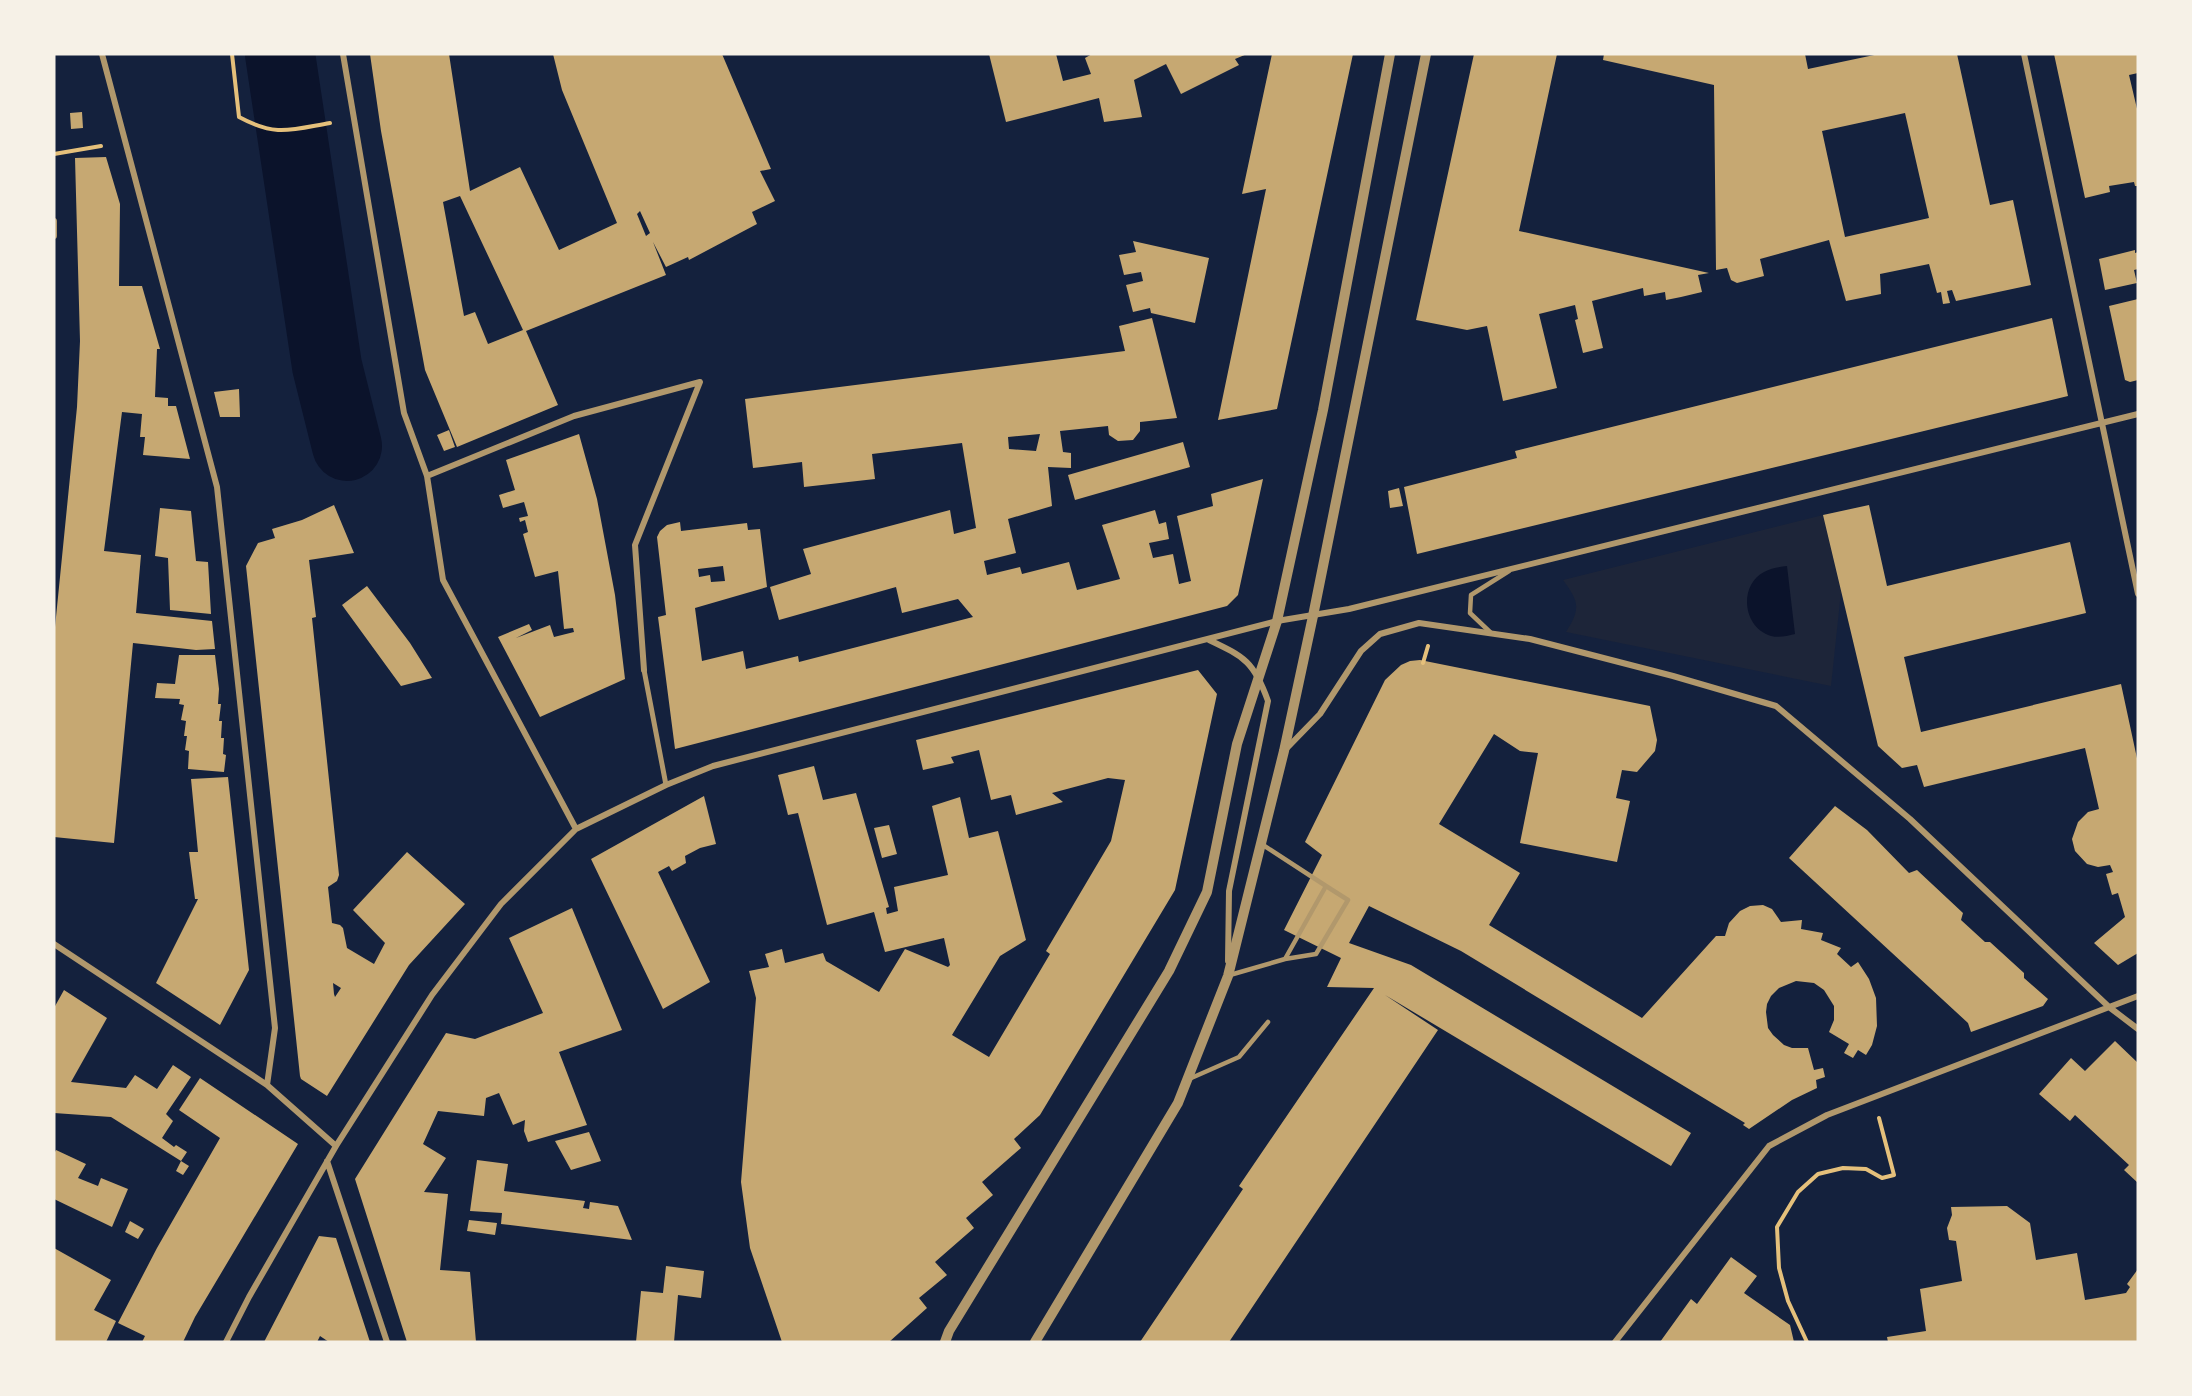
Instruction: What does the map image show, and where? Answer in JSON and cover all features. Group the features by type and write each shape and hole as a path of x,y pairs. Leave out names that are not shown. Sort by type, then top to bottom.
{"street":[{"path":"102,54 217,487 275,1028 267,1084"},
{"path":"343,54 404,413 427,476 443,580 576,829"},
{"path":"946,1339 1169,970 1207,892 1237,744 1277,621 1323,410 1390,54"},
{"path":"1035,1342 1178,1103 1228,976 1284,751 1313,616 1426,54"},
{"path":"2025,54 2138,594"},
{"path":"54,221 54,236"},
{"path":"427,476 574,416 700,382 635,545 644,670 666,785"},
{"path":"226,1342 249,1297 336,1146 446,977 501,904 576,829 666,785 713,766 1277,621 1350,609 2138,414"},
{"path":"1284,751 1320,714 1361,651 1380,634 1419,623 1530,639 1673,676 1776,706 1910,819 2109,1007 2138,1029"},
{"path":"1209,640 1238,653 1259,676 1268,701 1229,891 1228,976"},
{"path":"54,944 267,1084 336,1146"},
{"path":"1614,1342 1768,1146 1827,1115 2138,996"},
{"path":"327,1161 387,1342"}],"lane":[{"path":"1491,634 1470,613 1471,595 1514,568"},
{"path":"1228,976 1285,959 1316,954 1348,900 1261,844"},
{"path":"1285,959 1326,886"},
{"path":"1186,1080 1239,1057 1268,1022"}],"path":[{"path":"232,54 238,117 258,127 278,131 311,126"},
{"path":"54,154 126,141"},
{"path":"1807,1342 1788,1301 1779,1268 1778,1227 1797,1192 1818,1174 1842,1168 1866,1169 1882,1178 1894,1175 1872,1098"}],"shaded area":[{"path":"1823,515 1841,592 1831,686 1566,632 1574,617 1576,605 1563,580"},
{"path":"1787,566 1795,634 1771,636 1754,625 1747,606 1747,596 1756,578 1764,572"}],"building":[{"path":"370,54 449,54 470,191 520,167 559,250 617,223 562,90 553,54 722,54 771,169 760,171 775,201 752,212 757,224 689,260 688,257 666,267 653,242 666,275 526,331 558,405 457,447 425,370 381,131","holes":["460,196 523,330 488,344 475,312 464,316 443,202","640,211 650,233 646,236 637,214"]},
{"path":"989,54 1056,54 1063,81 1091,74 1085,58 1092,54 1247,54 1235,59 1239,65 1181,94 1166,64 1134,80 1142,117 1104,122 1099,98 1006,122"},
{"path":"1272,54 1353,54 1277,409 1218,420 1266,189 1242,194"},
{"path":"1474,54 1557,54 1519,231 1709,273 1698,275 1702,292 1666,300 1665,292 1644,296 1643,288 1592,301 1603,348 1583,353 1575,320 1578,319 1575,305 1539,314 1557,388 1503,401 1487,326 1467,330 1416,320"},
{"path":"1604,54 1805,54 1808,69 1879,54 1957,54 1990,205 2013,200 2031,285 1956,301 1952,290 1947,291 1950,303 1943,304 1941,292 1937,293 1929,264 1880,274 1881,294 1846,301 1829,240 1760,259 1764,276 1737,283 1731,280 1727,268 1716,270 1714,85 1603,60","holes":["1905,113 1929,218 1845,237 1822,131"]},
{"path":"2054,54 2138,54 2138,73 2129,75 2138,113 2138,186 2135,186 2134,182 2109,186 2110,192 2085,198"},
{"path":"82,112 83,128 71,129 70,113"},
{"path":"106,157 120,204 119,286 142,286 160,349 157,349 155,397 168,398 168,406 176,406 190,459 143,455 145,437 140,437 142,414 122,412 104,551 141,555 136,613 212,621 215,649 196,650 133,643 114,843 54,837 54,637 77,407 80,341 75,158"},
{"path":"1133,241 1209,258 1195,323 1151,313 1150,308 1133,312 1126,285 1143,281 1141,272 1124,275 1119,255 1136,252"},
{"path":"2135,250 2135,253 2138,252 2138,269 2134,270 2137,283 2105,290 2099,259"},
{"path":"2138,299 2138,380 2130,382 2125,380 2109,306"},
{"path":"1152,318 1177,418 1140,422 1140,431 1133,440 1118,441 1109,435 1108,426 1060,431 1063,452 1071,453 1071,468 1048,467 1052,506 1008,519 1016,553 984,561 987,575 1020,567 1022,574 1069,562 1077,590 1120,579 1102,525 1155,510 1159,524 1166,522 1169,539 1149,543 1153,558 1173,554 1179,584 1191,581 1177,516 1213,506 1211,494 1263,479 1238,595 1227,606 675,749 658,617 666,615 657,537 667,525 680,522 681,531 747,523 748,530 760,529 767,587 695,608 702,661 743,651 746,669 798,656 799,662 973,617 958,599 902,613 896,587 779,620 770,587 811,574 803,549 950,510 954,534 976,528 962,443 872,454 875,479 804,487 802,462 753,468 745,399 1125,351 1119,326","holes":["1040,434 1036,451 1009,449 1008,437","723,566 725,581 711,582 710,575 699,577 698,569"]},
{"path":"2052,318 2068,396 1417,554 1404,487 1517,458 1515,451"},
{"path":"239,389 240,417 220,417 214,392"},
{"path":"449,430 455,447 444,451 437,435"},
{"path":"579,434 597,499 615,595 625,679 540,717 498,637 529,624 532,630 516,638 550,625 554,637 574,632 573,628 564,629 558,571 535,577 523,534 528,532 525,520 520,522 519,518 528,516 524,502 503,508 499,495 515,490 506,460"},
{"path":"1183,442 1190,467 1075,500 1068,475"},
{"path":"1399,488 1403,506 1390,508 1388,491"},
{"path":"334,505 354,553 309,560 316,617 312,618 339,875 337,881 328,887 332,923 343,928 347,948 374,964 385,943 353,910 407,852 465,904 409,965 327,1096 301,1079 300,1076 246,566 258,543 275,538 272,529 302,520","holes":["333,983 341,988 335,997"]},
{"path":"1869,505 1887,586 2070,542 2086,613 1904,657 1921,732 2121,684 2138,763 2138,953 2118,965 2094,943 2125,917 2118,893 2112,895 2106,874 2113,872 2110,865 2098,867 2087,864 2075,851 2072,839 2078,822 2088,812 2099,809 2085,748 1924,787 1917,765 1902,768 1878,746 1823,515"},
{"path":"160,508 191,511 196,561 208,562 211,614 170,610 168,558 155,556"},
{"path":"367,586 410,643 432,678 401,686 342,605"},
{"path":"179,655 215,655 219,689 218,704 221,704 219,721 222,721 221,738 224,738 223,754 226,755 224,772 188,769 189,751 185,750 187,736 184,736 186,721 181,720 184,705 179,704 180,699 155,698 157,683 175,684"},
{"path":"1420,660 1650,706 1657,740 1655,751 1637,772 1622,770 1616,798 1630,801 1617,862 1520,843 1538,753 1520,751 1494,734 1439,824 1520,873 1489,925 1642,1018 1716,936 1725,936 1729,923 1740,911 1750,906 1763,905 1772,909 1781,922 1802,920 1801,929 1823,933 1821,940 1841,948 1837,954 1851,967 1858,962 1869,979 1876,998 1877,1026 1872,1045 1866,1055 1858,1050 1853,1058 1844,1053 1849,1044 1829,1032 1834,1020 1834,1006 1824,990 1814,983 1796,981 1779,988 1767,1004 1768,1028 1784,1045 1792,1048 1808,1048 1814,1070 1823,1068 1825,1077 1816,1080 1817,1088 1792,1100 1749,1129 1743,1125 1745,1123 1461,951 1369,906 1349,943 1411,965 1691,1133 1671,1166 1385,995 1438,1030 1229,1342 1140,1342 1243,1189 1239,1186 1374,988 1327,987 1341,958 1284,930 1322,855 1305,842 1385,680 1401,665"},
{"path":"1198,670 1217,694 1175,890 1040,1115 1014,1139 1021,1148 982,1182 993,1195 966,1218 974,1228 935,1262 947,1275 919,1298 927,1308 889,1342 782,1342 750,1248 741,1182 756,998 749,971 769,967 765,954 782,949 785,963 823,953 826,961 879,992 905,949 948,967 950,965 944,938 885,952 874,912 827,925 798,813 788,815 778,775 814,766 823,800 856,793 889,907 886,908 887,914 898,911 894,887 948,875 932,806 960,797 969,838 998,831 1026,940 1000,956 952,1035 989,1057 1050,954 1046,951 1111,841 1125,780 1108,778 1052,793 1063,802 1016,815 1011,795 991,800 979,750 951,757 954,763 923,770 916,740"},
{"path":"228,777 249,970 220,1025 156,983 198,899 195,899 189,852 198,852 191,779"},
{"path":"704,796 716,844 700,848 685,856 686,863 672,871 669,866 658,872 710,982 663,1009 591,859"},
{"path":"1835,806 1867,830 1909,873 1917,870 1963,913 1961,920 1985,942 1990,942 2024,973 2024,978 2048,999 2043,1006 1971,1032 1968,1023 1789,858"},
{"path":"889,825 897,854 882,858 874,828"},
{"path":"572,908 622,1030 559,1052 587,1125 528,1142 524,1131 525,1120 513,1125 499,1093 486,1098 484,1116 438,1111 423,1144 446,1158 424,1192 448,1194 440,1270 470,1272 476,1342 407,1342 355,1179 446,1033 475,1039 543,1013 509,938"},
{"path":"64,990 107,1018 71,1082 126,1088 135,1075 157,1089 173,1065 191,1077 166,1114 173,1121 162,1138 174,1147 176,1145 187,1152 181,1161 111,1117 54,1113 54,1008"},
{"path":"2115,1041 2138,1063 2138,1183 2124,1170 2129,1165 2075,1115 2070,1121 2039,1094 2071,1058 2085,1071"},
{"path":"200,1078 298,1144 195,1317 183,1342 142,1342 145,1336 118,1323 157,1248 220,1138 179,1110"},
{"path":"589,1132 601,1161 571,1170 555,1141"},
{"path":"56,1150 86,1164 78,1178 98,1186 101,1178 128,1189 112,1227 54,1199 54,1154"},
{"path":"477,1160 508,1164 504,1191 585,1201 583,1208 589,1209 590,1202 618,1206 632,1240 501,1224 502,1213 470,1211"},
{"path":"181,1161 189,1166 183,1175 176,1171"},
{"path":"2007,1206 2030,1223 2036,1260 2077,1253 2085,1300 2126,1293 2130,1287 2127,1284 2138,1269 2138,1342 1888,1342 1887,1337 1926,1331 1920,1289 1962,1281 1956,1241 1949,1240 1947,1228 1952,1215 1951,1207"},
{"path":"469,1220 497,1223 495,1235 467,1231"},
{"path":"130,1221 144,1229 138,1239 125,1232"},
{"path":"319,1236 336,1238 370,1342 329,1342 320,1336 317,1342 264,1342"},
{"path":"54,1248 111,1280 94,1310 116,1321 106,1342 54,1342"},
{"path":"1731,1257 1757,1276 1744,1293 1790,1325 1794,1342 1660,1342 1691,1299 1697,1304"},
{"path":"666,1266 704,1271 701,1298 678,1295 674,1342 636,1342 641,1291 663,1293"}],"waterway":[{"path":"280,54 327,366 347,446"}]}
